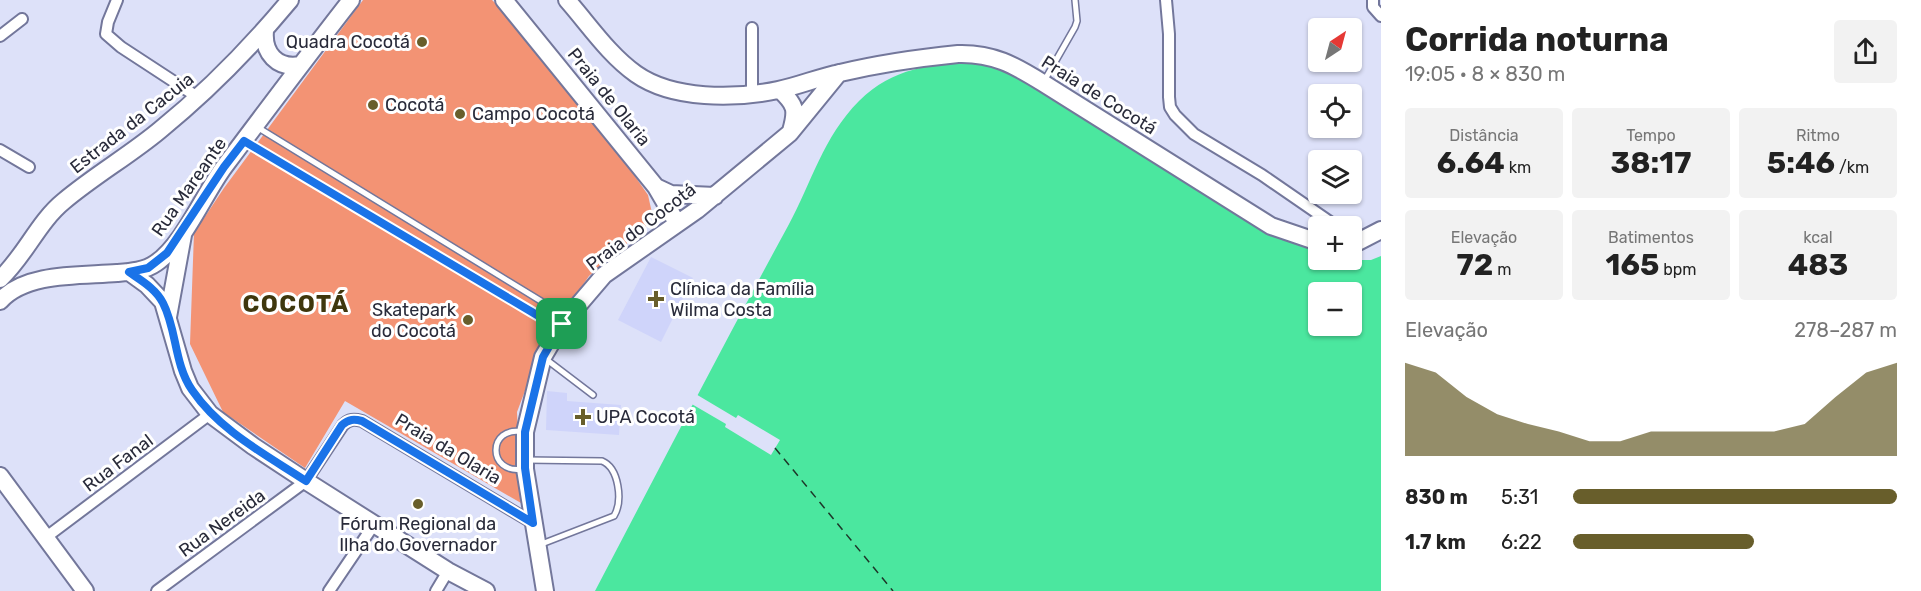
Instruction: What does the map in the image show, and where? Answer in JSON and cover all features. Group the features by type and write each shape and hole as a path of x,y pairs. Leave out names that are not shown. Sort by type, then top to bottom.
{"street":[{"path":"117,0 106,34 121,47 199,98"},
{"name":"Estrada da Cacuia","path":"0,279 62,202 159,132 199,98 265,31 290,0"},
{"name":"Rua Mareante","path":"0,301 10,291 44,279 129,272 155,264 184,231 219,174 351,0"},
{"name":"Praia de Olaria","path":"504,0 656,187 677,223"},
{"path":"567,0 621,62 637,75 658,86 680,92 725,95 752,94 822,84"},
{"path":"1166,0 1169,34 1169,97 1174,115 1194,134 1262,175 1321,216"},
{"path":"1373,0 1373,7 1381,16"},
{"path":"0,36 22,19"},
{"path":"752,28 752,94"},
{"path":"265,31 264,39 270,55 283,65 300,65"},
{"name":"Praia de Cocotá","path":"839,73 934,57 977,53 1027,69 1061,94 1271,226 1308,239"},
{"name":"Praia do Cocotá","path":"533,523 525,464 525,432 543,357 562,324 604,275 715,196 790,133 822,84 839,73"},
{"path":"780,90 792,101 795,109 795,118 790,133"},
{"path":"0,150 29,167"},
{"path":"656,187 672,194 715,196"},
{"path":"1362,239 1381,230"},
{"path":"168,316 184,231"},
{"path":"24,251 24,261 27,266 34,274 44,279"},
{"path":"129,272 157,294 163,302 190,388 210,414 306,481 448,571 486,591"},
{"name":"Rua Fanal","path":"45,538 210,414"},
{"name":"Praia da Olaria","path":"306,481 342,425 354,419 362,421 412,450 533,523"},
{"name":"Rua Nereida","path":"157,591 306,481"},
{"path":"3,484 84,591"},
{"path":"330,591 375,523"},
{"path":"533,523 544,590"},
{"path":"436,591 448,571"}],"lane":[{"path":"1061,94 1054,81 1045,74 1075,27 1077,21 1075,0"},
{"path":"255,126 549,306 562,324"},
{"path":"244,141 542,318 562,324"},
{"path":"543,357 593,395"},
{"path":"525,432 513,430 503,435 496,444 496,456 502,466 513,470 525,464 602,461 613,469 620,501 614,516 537,546"}],"shaded area":[{"path":"363,0 492,0 520,27 648,195 652,213 645,228 589,276 548,330 517,412 521,503 345,401 305,468 223,412 190,344 194,233 224,188"},
{"path":"976,60 1016,72 1280,236 1308,246 1308,270 1362,270 1362,260 1371,260 1381,256 1381,591 595,591 788,226 836,130 859,101 872,90 899,74 928,66"},
{"name":"Clínica da Família Wilma Costa","path":"651,257 693,278 661,342 618,320"},
{"name":"UPA Cocotá","path":"547,391 567,393 567,401 621,405 619,435 546,430"}],"pier":[{"path":"694,393 780,440 771,455 690,403"}],"ferry route":[{"path":"775,448 893,591"}],"place":[{"name":"Quadra Cocotá","path":"422,42"},
{"name":"Cocotá","path":"373,105"},
{"name":"Campo Cocotá","path":"460,114"},
{"name":"Clínica da Família Wilma Costa","path":"656,299"},
{"name":"Skatepark do Cocotá","path":"468,320"},
{"name":"UPA Cocotá","path":"583,417"},
{"name":"Fórum Regional da Ilha do Governador","path":"418,504"}],"district":[{"name":"COCOTÁ","path":"296,304"}],"route":[{"path":"244,141 542,318 562,324 543,357 525,432 525,468 533,523 412,450 362,421 354,419 342,425 306,481 210,414 190,388 163,302 147,285 129,272 148,268 162,259 184,231 224,167 244,141"}]}
